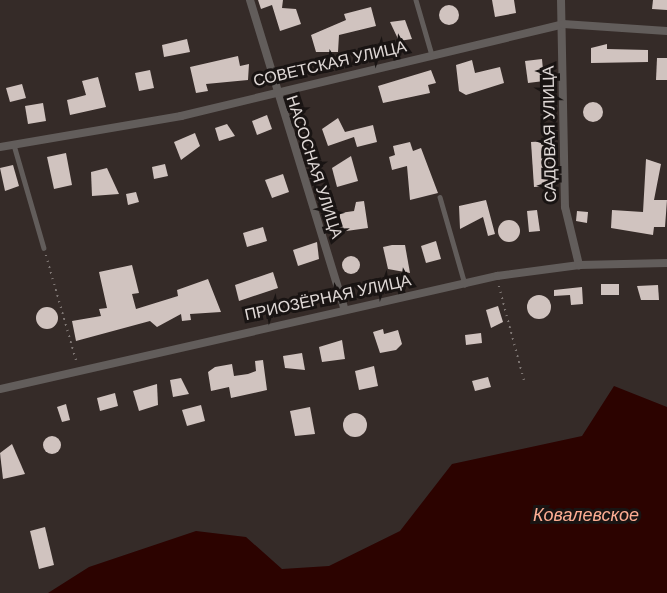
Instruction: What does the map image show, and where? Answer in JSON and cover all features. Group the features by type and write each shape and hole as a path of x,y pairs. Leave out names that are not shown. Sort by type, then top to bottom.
{"street":[{"name":"НАСОСНАЯ УЛИЦА","path":"250,0 275,93 344,307"},
{"name":"САДОВАЯ УЛИЦА","path":"561,0 566,207 579,265"},
{"name":"СОВЕТСКАЯ УЛИЦА","path":"0,147 181,116 563,24 667,31"},
{"name":"ПРИОЗЁРНАЯ УЛИЦА","path":"0,389 80,372 344,307 465,285 497,276 579,265 667,263"}],"lane":[{"path":"416,0 432,55"},
{"path":"14,145 44,248"},
{"path":"440,197 465,285"}],"path":[{"path":"44,248 80,372"},
{"path":"497,276 525,384"}],"water":[{"name":"Ковалевское","path":"614,386 667,407 667,593 48,593 89,567 196,531 246,537 282,569 329,566 400,531 452,464 582,436"}],"building":[{"path":"258,0 283,0 282,8 296,9 301,24 280,31 272,5 261,9"},
{"path":"492,0 514,0 516,13 495,17"},
{"path":"653,0 667,0 667,10 652,9"},
{"path":"445,5 453,5 459,11 459,19 453,25 445,25 439,19 439,11"},
{"path":"371,7 376,26 339,35 338,52 316,52 311,35 346,20 344,14"},
{"path":"405,20 412,39 399,41 390,22"},
{"path":"187,39 190,52 164,57 162,45"},
{"path":"607,44 607,49 648,50 648,62 591,63 591,48"},
{"path":"238,56 240,66 249,64 248,80 206,84 208,91 196,93 190,67"},
{"path":"657,58 667,58 667,80 656,80"},
{"path":"542,59 544,81 528,83 525,61"},
{"path":"472,60 475,73 500,67 504,83 466,95 459,91 456,65"},
{"path":"150,70 154,88 139,91 135,73"},
{"path":"431,70 436,83 428,85 430,93 383,103 378,86"},
{"path":"98,77 106,107 70,115 67,100 86,95 82,81"},
{"path":"22,84 26,98 10,102 6,88"},
{"path":"593,102 600,105 603,112 600,119 593,122 586,119 583,112 586,105"},
{"path":"43,103 46,121 28,124 25,106"},
{"path":"267,115 272,129 257,135 252,121"},
{"path":"338,118 345,132 373,125 377,142 357,147 354,137 328,146 322,129"},
{"path":"227,124 235,136 219,141 215,128"},
{"path":"195,133 200,146 181,160 174,142"},
{"path":"549,141 548,186 534,187 531,142"},
{"path":"410,142 413,151 421,148 438,193 410,200 407,166 392,170 389,157 395,155 393,146"},
{"path":"66,153 72,185 54,189 47,157"},
{"path":"351,156 358,181 337,187 332,168"},
{"path":"646,159 661,164 654,200 667,200 665,227 654,227 653,235 611,228 612,210 643,212"},
{"path":"165,164 168,176 154,179 152,167"},
{"path":"13,165 19,186 5,191 0,168"},
{"path":"107,168 119,194 92,196 91,172"},
{"path":"283,174 289,192 272,198 265,180"},
{"path":"136,192 139,202 128,205 126,194"},
{"path":"486,200 495,234 488,236 483,217 460,229 459,206"},
{"path":"364,201 368,228 339,232 340,213 354,211 356,202"},
{"path":"537,210 540,231 529,232 527,211"},
{"path":"577,211 588,212 587,223 576,221"},
{"path":"509,220 517,223 520,231 517,239 509,242 501,239 498,231 501,223"},
{"path":"263,227 267,241 247,247 243,233"},
{"path":"436,241 441,259 426,263 421,246"},
{"path":"317,242 319,259 298,266 293,250"},
{"path":"405,245 410,273 388,269 383,247"},
{"path":"347,256 355,256 360,261 358,272 347,274 342,269 342,261"},
{"path":"132,265 139,293 132,294 136,309 178,296 177,290 208,279 221,312 190,314 191,320 182,321 181,314 157,327 150,321 76,341 72,321 101,316 99,309 107,308 99,272"},
{"path":"273,272 278,288 239,301 235,285"},
{"path":"601,284 619,284 619,295 601,295"},
{"path":"658,285 659,300 641,300 637,286"},
{"path":"582,287 583,304 571,305 570,295 554,296 554,290"},
{"path":"539,295 548,298 551,307 548,316 539,319 530,316 527,307 530,298"},
{"path":"498,306 503,322 491,328 486,310"},
{"path":"47,307 55,310 58,318 55,326 47,329 39,326 36,318 39,310"},
{"path":"383,329 384,334 398,330 402,344 396,350 380,353 373,332"},
{"path":"481,333 482,343 466,345 465,335"},
{"path":"342,340 345,359 322,362 319,347"},
{"path":"302,353 305,370 285,368 283,356"},
{"path":"263,360 267,390 231,398 229,387 211,391 208,372 215,367 232,364 234,376 248,374 256,371 255,361"},
{"path":"374,366 378,386 359,390 355,371"},
{"path":"488,377 491,387 475,391 472,381"},
{"path":"181,378 189,394 173,397 170,380"},
{"path":"157,384 158,405 139,411 133,391"},
{"path":"115,393 118,406 100,411 97,398"},
{"path":"66,404 70,420 62,422 57,407"},
{"path":"201,405 205,421 187,426 182,410"},
{"path":"310,407 315,434 295,436 290,411"},
{"path":"355,413 364,416 367,425 364,434 355,437 346,434 343,425 346,416"},
{"path":"48,436 56,436 61,441 59,452 48,454 43,449 43,441"},
{"path":"12,444 25,474 3,479 0,453"},
{"path":"45,527 54,565 39,569 30,531"}]}
